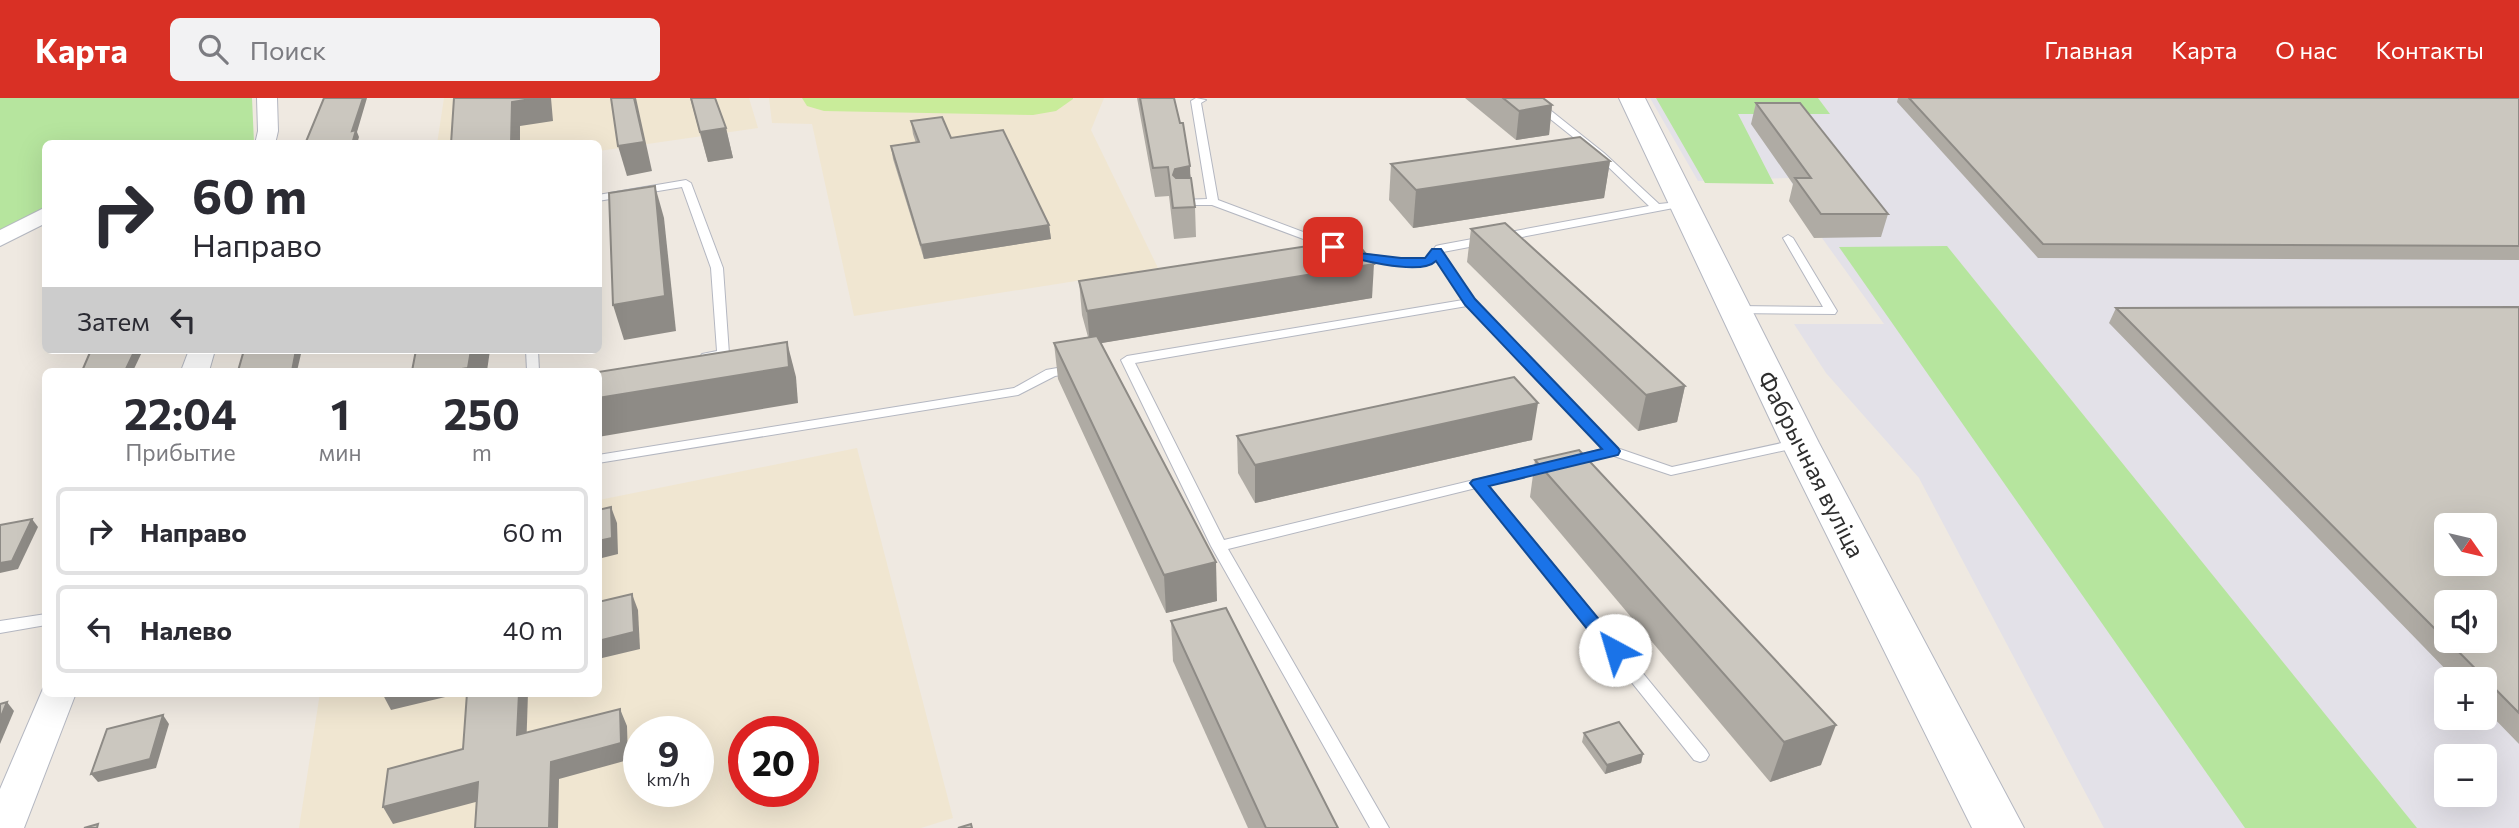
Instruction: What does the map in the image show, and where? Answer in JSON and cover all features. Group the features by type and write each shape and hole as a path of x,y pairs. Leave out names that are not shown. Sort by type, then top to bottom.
{"main road":[{"name":"Фабрычная вуліца","path":"1632,98 1670,205 1736,310 1800,443 1998,828"}],"street":[{"path":"266,140 267,98"},
{"path":"0,239 42,216"},
{"path":"4,828 56,697"}],"lane":[{"path":"1528,98 1670,205"},
{"path":"1202,100 1196,101 1213,202"},
{"path":"1588,157 1601,155"},
{"path":"602,197 686,183 717,268 723,354 698,358"},
{"path":"1181,203 1213,202 1357,256 1401,262 1429,262 1440,248 1670,205"},
{"path":"1736,310 1832,311 1788,238"},
{"path":"1437,252 1470,302 1612,451 1671,471 1800,443"},
{"path":"1380,828 1219,546 1121,361 1470,302"},
{"path":"602,458 1018,391 1051,373 1089,367"},
{"path":"1219,546 1612,451"},
{"path":"1479,483 1700,755"},
{"path":"0,627 42,620"}],"shaded area":[{"path":"444,98 749,98 758,128 602,151 602,140 438,140"},
{"path":"769,98 1104,98 1091,130 1158,268 854,316 812,124 772,123"},
{"path":"1650,98 2519,98 2519,828 2104,828 1919,478 1826,373 1794,324 1884,324 1822,238 1789,178 1698,181"},
{"path":"857,448 953,818 921,828 299,828 319,697 602,697 602,499"}],"green space":[{"path":"0,98 252,98 254,140 42,140 42,210 0,234"},
{"path":"802,98 1073,99 1056,111 1033,115 824,111 807,106"},
{"path":"1656,98 1818,98 1830,114 1738,114 1774,184 1705,183"},
{"path":"1947,246 2417,828 2245,828 1839,247"}],"building":[{"path":"324,98 363,98 352,131 356,130 353,140 307,140"},
{"path":"454,98 537,98 512,102 511,140 451,140"},
{"path":"611,98 634,98 644,142 618,146"},
{"path":"691,98 715,98 726,128 700,132"},
{"path":"1140,98 1174,98 1180,123 1183,123 1190,166 1175,169 1173,175 1176,178 1191,178 1195,207 1173,208 1168,167 1153,168"},
{"path":"1503,98 1543,98 1552,105 1519,111"},
{"path":"1909,98 2519,98 2519,246 2043,244"},
{"path":"1756,103 1800,103 1888,214 1821,214 1795,178 1811,178"},
{"path":"942,117 951,138 1003,130 1049,225 921,245 891,146 919,142 911,121"},
{"path":"1580,137 1610,161 1416,190 1391,164"},
{"path":"655,186 665,296 613,305 609,193"},
{"path":"1505,223 1685,386 1646,395 1471,229"},
{"path":"1354,239 1374,264 1087,311 1079,281"},
{"path":"2519,307 2519,713 2497,691 2497,667 2474,667 2460,653 2497,653 2497,590 2434,590 2434,628 2116,308"},
{"path":"1097,336 1216,562 1164,575 1054,343"},
{"path":"787,342 789,367 602,397 602,371"},
{"path":"89,354 133,354 126,368 83,368"},
{"path":"243,354 295,354 293,368 239,368"},
{"path":"415,354 470,354 468,368 413,368"},
{"path":"1514,377 1538,403 1255,465 1237,436"},
{"path":"1579,450 1836,725 1784,742 1535,460"},
{"path":"611,507 612,538 602,540 602,509"},
{"path":"32,519 12,561 0,563 0,525"},
{"path":"632,594 634,632 602,640 602,601"},
{"path":"1226,608 1338,828 1266,828 1171,621"},
{"path":"467,697 519,697 517,735 620,709 621,743 551,762 549,828 475,828 478,782 383,807 388,769 463,749"},
{"path":"7,702 0,719 0,704"},
{"path":"163,715 150,759 91,774 107,729"},
{"path":"1619,722 1643,754 1607,765 1584,733"}],"route":[{"path":"1333,247 1357,256 1401,262 1429,262 1437,252 1470,302 1612,451 1479,483 1615,650"}]}
